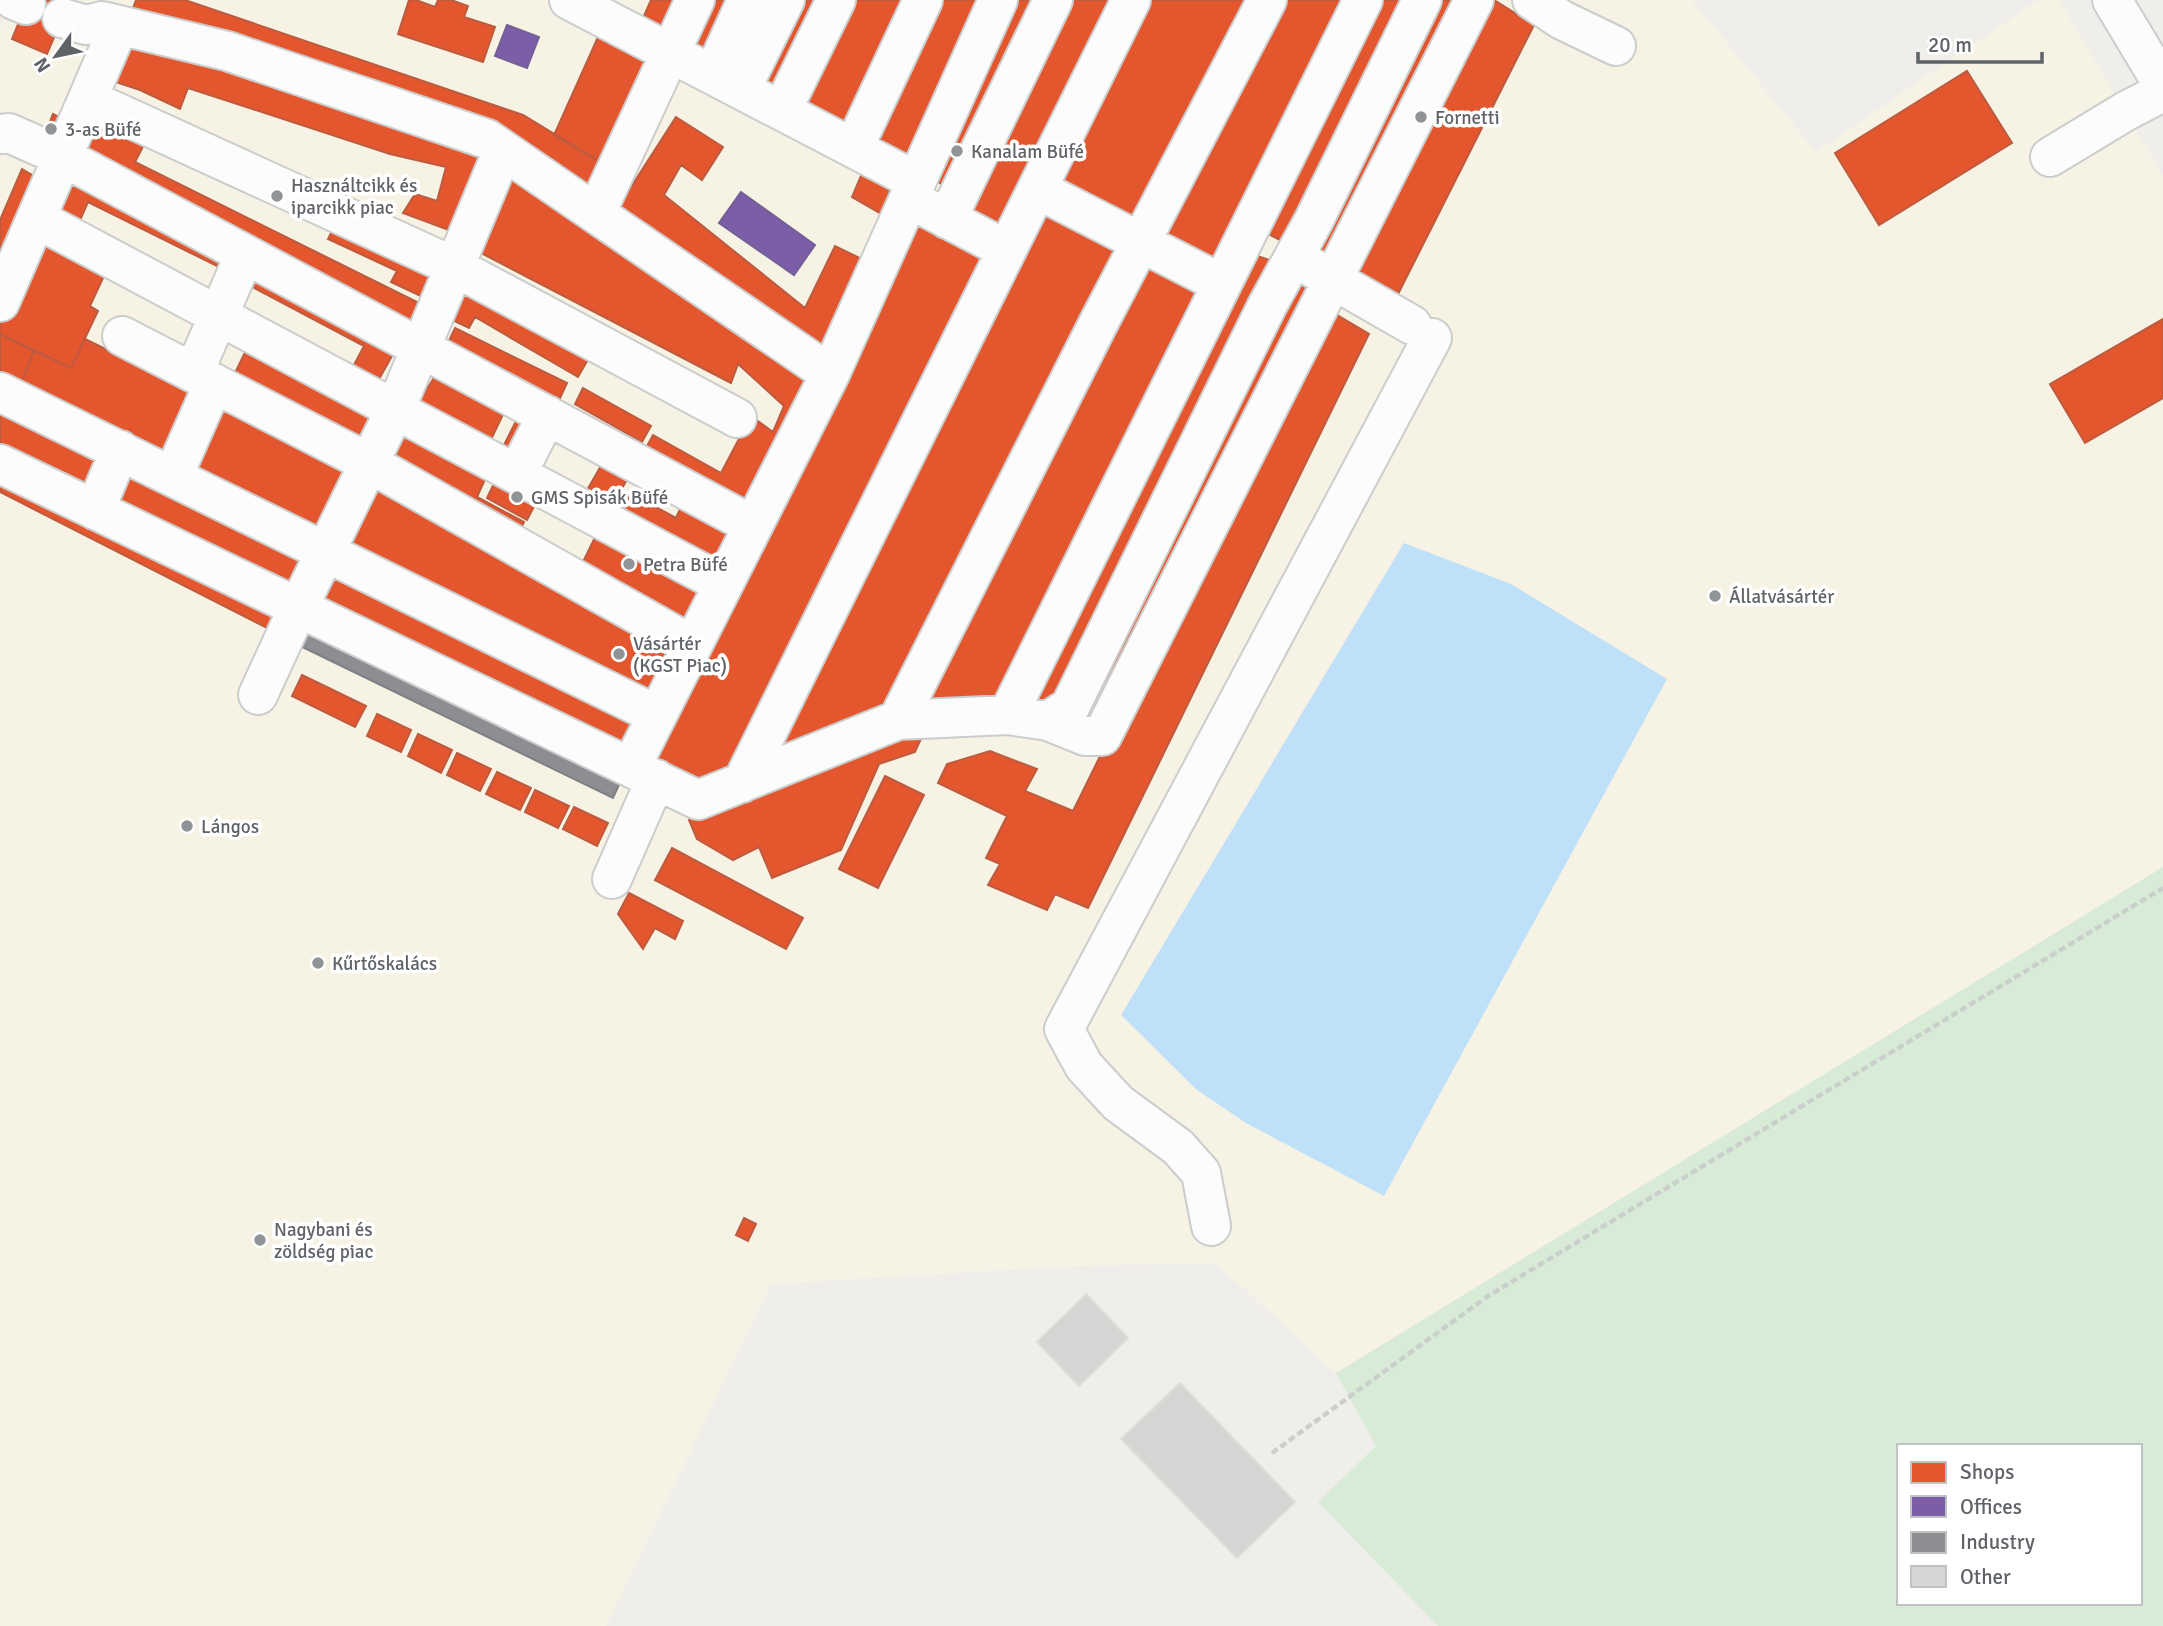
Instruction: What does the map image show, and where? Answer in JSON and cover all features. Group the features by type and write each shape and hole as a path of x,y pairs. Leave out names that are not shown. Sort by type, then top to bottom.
{"street":[{"path":"569,0 636,15 670,52 854,147 912,189 947,219 1007,250"},
{"path":"596,213 695,0"},
{"path":"727,82 747,0"},
{"path":"727,82 785,0"},
{"path":"782,110 836,0"},
{"path":"854,147 923,0"},
{"path":"612,878 657,715 830,374 998,0"},
{"path":"947,219 1053,0"},
{"path":"742,783 1131,0"},
{"path":"898,720 1267,0"},
{"path":"1008,715 1363,0"},
{"path":"1048,721 1070,707 1422,0"},
{"path":"0,464 698,800 898,720 1008,715 1048,721 1085,736 1102,736 1474,0"},
{"path":"1532,0 1562,20 1616,46"},
{"path":"2112,0 2163,85"},
{"path":"66,9 93,10 111,23 227,51 487,139 830,374"},
{"path":"0,302 88,99 111,23"},
{"path":"2050,157 2163,92"},
{"path":"88,99 455,267 737,418"},
{"path":"0,134 9,133 64,157 752,525"},
{"path":"258,695 395,410 503,150"},
{"path":"1037,189 1222,284"},
{"path":"37,219 723,584"},
{"path":"1211,1226 1201,1173 1178,1147 1118,1103 1084,1066 1064,1029 1422,332 1295,257 1247,233"},
{"path":"173,477 204,377 218,316 245,254"},
{"path":"122,336 369,463 692,645"},
{"path":"0,392 657,715"},
{"path":"517,474 547,415"},
{"path":"95,510 120,450"}],"path":[{"path":"1272,1453 1488,1296 2163,888"}],"shaded area":[{"name":"Vásártér (KGST Piac)","path":"12,0 1692,0 1816,152 2038,0 2059,0 2163,176 2163,867 1336,1373 1216,1263 1076,1266 771,1284 606,1626 0,1626 0,30"}],"green space":[{"path":"2163,867 2163,1626 1438,1626 1318,1502 1376,1446 1336,1373"}],"water":[{"path":"1404,543 1511,584 1667,679 1384,1196 1246,1123 1197,1090 1121,1015"}],"building: Shops":[{"path":"28,0 70,0 47,54 12,39"},
{"path":"136,0 185,0 523,115 610,168 596,198 131,14"},
{"path":"409,0 435,7 438,0 451,0 468,6 464,17 495,27 483,62 398,34"},
{"path":"651,0 680,0 661,38 639,27"},
{"path":"702,0 735,0 706,61 678,50"},
{"path":"796,0 827,0 781,96 756,85"},
{"path":"850,0 912,0 848,132 797,108"},
{"path":"938,0 987,0 911,165 871,145"},
{"path":"1006,0 1043,0 953,190 925,175"},
{"path":"1064,0 1122,0 1001,241 960,219"},
{"path":"1146,0 1251,0 1139,223 1054,183"},
{"path":"1279,0 1355,0 1220,269 1155,236"},
{"path":"1371,0 1417,0 1293,247 1259,229"},
{"path":"1426,0 1467,0 1338,260 1303,242"},
{"path":"1477,0 1494,0 1534,25 1394,302 1340,271"},
{"path":"602,28 656,55 610,168 554,135"},
{"path":"128,35 482,157 454,232 403,213 415,194 437,201 446,167 390,154 188,88 180,109 140,90 113,81"},
{"path":"1967,71 2012,143 1879,225 1835,153"},
{"path":"53,114 68,122 42,142"},
{"path":"98,115 148,137 135,162 419,303 407,328 84,159"},
{"path":"676,117 723,147 702,180 681,165 664,195 805,308 835,246 872,264 823,359 613,215"},
{"path":"866,164 907,186 892,220 852,197"},
{"path":"22,169 44,182 0,283 0,220"},
{"path":"515,171 821,377 748,516 641,457 653,435 721,473 751,416 773,432 784,406 738,364 731,383 481,253"},
{"path":"79,173 239,251 229,272 88,202 74,234 54,224"},
{"path":"1043,201 1126,246 893,711 779,761 768,749"},
{"path":"918,219 995,257 736,772 697,785 651,760"},
{"path":"337,221 446,269 427,299 391,282 397,271 328,239"},
{"path":"36,239 109,265 90,306 98,311 71,368 0,334 0,315"},
{"path":"1145,252 1212,287 1004,704 941,709 925,686"},
{"path":"1248,253 1282,264 1056,699 1022,705"},
{"path":"253,261 401,340 373,390 348,376 364,346 243,282"},
{"path":"1292,270 1320,287 1095,732 1071,720"},
{"path":"464,281 593,351 578,377 475,317 469,328 442,315"},
{"path":"1322,306 1369,334 1088,908 1055,894 1047,910 988,885 1000,864 986,858 1007,816 938,783 947,764 990,751 1037,769 1025,791 1073,811"},
{"path":"2163,319 2163,398 2085,443 2050,384"},
{"path":"455,328 567,383 555,409 443,353"},
{"path":"0,334 34,351 17,393 0,386"},
{"path":"85,339 199,395 171,464 17,393 34,351 71,368"},
{"path":"250,342 386,413 366,453 232,379"},
{"path":"442,365 508,404 487,448 415,408"},
{"path":"583,388 651,426 642,442 575,404"},
{"path":"0,402 112,453 91,499 0,457"},
{"path":"217,402 350,469 317,540 187,473"},
{"path":"521,411 538,420 514,467 497,459"},
{"path":"405,426 491,466 477,497 524,522 516,539 385,464"},
{"path":"606,457 632,471 605,518 579,504"},
{"path":"124,459 311,552 293,597 106,505"},
{"path":"0,470 282,614 273,631 0,492"},
{"path":"500,471 541,493 527,520 487,498"},
{"path":"374,478 672,645 644,700 336,548"},
{"path":"630,493 676,518 684,500 742,525 718,569 617,517"},
{"path":"599,529 712,584 689,625 580,568"},
{"path":"325,565 636,714 617,752 309,602"},
{"path":"302,675 366,706 355,727 292,696"},
{"path":"377,714 411,730 401,752 367,736"},
{"path":"928,723 915,752 879,764 841,850 772,878 759,847 733,860 697,839 689,820"},
{"path":"418,734 452,750 441,773 408,756"},
{"path":"457,753 491,769 480,791 447,775"},
{"path":"497,772 531,788 520,810 486,794"},
{"path":"885,776 924,795 878,888 839,869"},
{"path":"535,790 569,806 558,828 525,812"},
{"path":"574,807 608,823 597,846 563,829"},
{"path":"672,848 803,918 786,949 655,880"},
{"path":"629,893 683,921 675,939 655,928 643,949 618,914"},
{"path":"744,1218 756,1224 748,1241 736,1235"}],"building: Offices":[{"path":"507,25 539,37 527,68 495,56"},
{"path":"741,192 815,245 794,275 719,223"}],"building: Industry":[{"path":"302,623 623,776 613,798 294,643"}],"building: Other":[{"path":"1086,1294 1128,1338 1079,1386 1037,1342"},
{"path":"1180,1383 1295,1502 1237,1558 1121,1439"}],"place":[{"name":"Fornetti","path":"1421,117"},
{"name":"3-as Büfé","path":"51,129"},
{"name":"Kanalam Büfé","path":"957,151"},
{"name":"Használtcikk és iparcikk piac","path":"277,196"},
{"name":"GMS Spisák Büfé","path":"517,497"},
{"name":"Petra Büfé","path":"629,564"},
{"name":"Állatvásártér","path":"1715,596"},
{"name":"Vásártér (KGST Piac)","path":"619,654"},
{"name":"Lángos","path":"187,826"},
{"name":"Kűrtőskalács","path":"318,963"},
{"name":"Nagybani és zöldség piac","path":"260,1240"}]}
